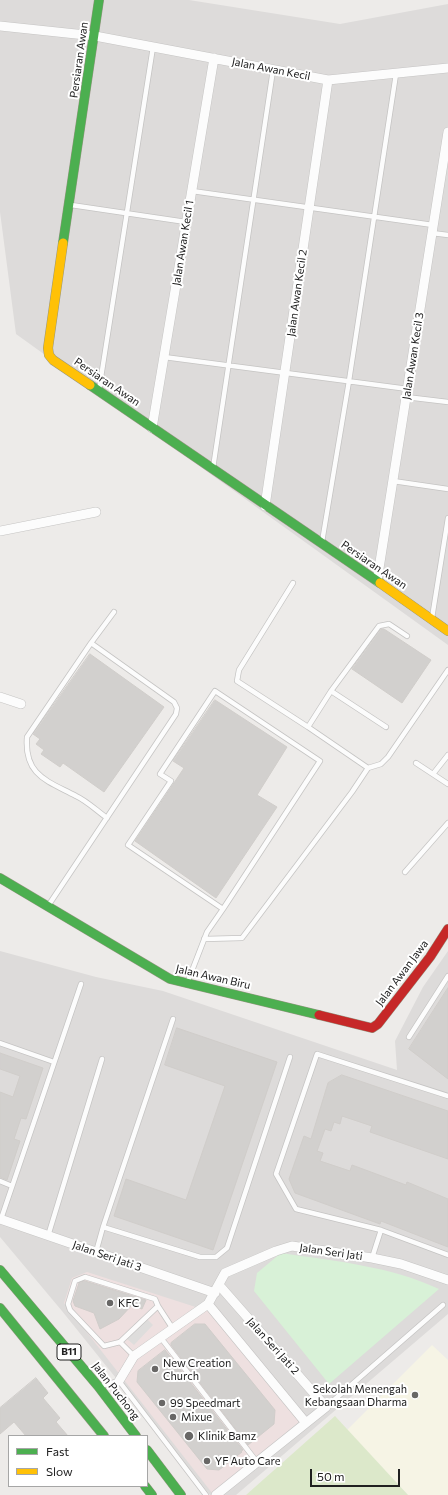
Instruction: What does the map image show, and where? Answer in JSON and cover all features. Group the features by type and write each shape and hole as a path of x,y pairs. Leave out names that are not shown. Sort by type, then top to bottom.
{"street":[{"name":"Persiaran Awan","path":"100,0 48,352 49,355 53,360 448,630"},
{"name":"Jalan Awan Kecil","path":"0,26 95,36 328,80 448,68"},
{"name":"Jalan Awan Kecil 1","path":"152,428 214,58"},
{"name":"Jalan Awan Kecil 2","path":"265,506 328,80"},
{"name":"Jalan Awan Kecil 3","path":"377,581 448,132"},
{"path":"0,531 96,512"},
{"path":"0,697 21,704"},
{"name":"Jalan Awan Biru","path":"0,878 168,979 187,982 372,1028"},
{"name":"Jalan Awan Jawa","path":"372,1028 378,1024 430,957 448,929"},
{"name":"Jalan Seri Jati 3","path":"0,1219 96,1252 217,1289"},
{"name":"Jalan Seri Jati","path":"119,1381 134,1356 208,1304 225,1273 276,1251 292,1246 401,1264 448,1280"},
{"name":"Jalan Puchong","path":"0,1270 98,1386 135,1435"},
{"name":"Jalan Seri Jati 2","path":"217,1289 326,1407"},
{"name":"Jalan Seri Jati 2","path":"208,1304 306,1423"},
{"name":"B11","path":"0,1308 103,1435"},
{"path":"216,1495 326,1407"},
{"path":"148,1451 181,1495"},
{"path":"145,1487 152,1495"}],"lane":[{"path":"99,391 153,47"},
{"path":"213,469 273,69"},
{"path":"322,544 349,381 396,73"},
{"path":"192,191 374,216 433,229 448,235"},
{"path":"70,204 187,222"},
{"path":"164,357 349,381 448,402"},
{"path":"393,481 448,489"},
{"path":"432,619 448,518"},
{"path":"293,583 239,670 238,681 368,768"},
{"path":"107,818 78,796 52,785 33,769 26,750 27,737 114,612"},
{"path":"308,727 331,691 379,626 389,624 407,636"},
{"path":"47,907 176,714 177,708 174,702 91,643"},
{"path":"204,939 242,938 352,792 368,768 381,764 388,758 448,670"},
{"path":"187,982 207,932 223,909 320,761 215,691 160,774 171,781 128,845 223,909"},
{"path":"331,691 386,727"},
{"path":"433,774 448,755"},
{"path":"416,763 448,784"},
{"path":"405,872 448,823"},
{"path":"409,1037 448,976"},
{"path":"0,1219 81,984"},
{"path":"96,1252 173,1019"},
{"path":"0,1043 54,1062"},
{"path":"448,1096 317,1054 276,1174 296,1209 381,1230 448,1254"},
{"path":"103,1227 200,1257 216,1257 227,1248 290,1057"},
{"path":"48,1236 102,1059"},
{"path":"0,1181 12,1186"},
{"path":"372,1258 381,1230"},
{"path":"158,1306 120,1342 104,1346 70,1310 68,1304 75,1281 85,1277 155,1299 173,1329"},
{"path":"326,1407 443,1305"},
{"path":"161,1338 257,1462"},
{"path":"120,1342 134,1356"},
{"path":"98,1386 119,1381 206,1495"}],"shaded area":[{"path":"0,0 189,0 340,24 448,4 448,645 16,334 0,212"},
{"path":"0,951 96,977 163,991 397,1070 395,1041 423,987 448,951 448,1314 236,1495 210,1495 62,1311 0,1237"},
{"path":"87,1272 208,1311 299,1422 212,1493 64,1303 72,1278"},
{"path":"146,1318 153,1325 134,1345 126,1338"},
{"name":"Sekolah Menengah Kebangsaan Dharma","path":"432,1345 448,1360 448,1495 408,1495 347,1430"}],"green space":[{"path":"281,1253 362,1265 401,1275 439,1289 329,1384 254,1291 257,1273"},
{"path":"335,1416 408,1495 246,1495"}],"building":[{"path":"381,629 384,629 431,660 402,703 352,669"},
{"path":"90,654 164,707 104,792 63,763 60,767 41,754 44,750 36,744 40,739 33,734"},
{"path":"215,700 287,747 257,795 277,807 216,898 135,841 184,768 173,761"},
{"path":"448,988 448,1079 409,1049"},
{"path":"177,1028 277,1062 213,1250 114,1216 126,1179 186,1200 225,1086 165,1065"},
{"path":"0,1053 43,1068 26,1119 21,1118 14,1139 20,1141 7,1180 0,1177 0,1092 13,1097 20,1076 0,1069"},
{"path":"342,1075 448,1111 448,1159 370,1132 372,1126 342,1116 340,1124 334,1122 331,1131 325,1129 317,1151 323,1153 320,1161 350,1171 352,1165 406,1185 407,1182 448,1199 448,1247 381,1221 380,1224 295,1193 289,1179 304,1136 311,1139 328,1083"},
{"name":"KFC","path":"85,1281 146,1300 142,1309 132,1305 119,1319 100,1329 94,1313 75,1306 73,1301 79,1283"},
{"path":"195,1324 205,1324 275,1410 274,1424 248,1445 171,1345 171,1343"},
{"path":"165,1350 243,1450 219,1470 207,1469 137,1382 138,1371"},
{"path":"36,1378 48,1393 43,1398 60,1418 56,1422 67,1435 25,1435 14,1422 0,1434 0,1408"}],"traffic: fast":[{"path":"63,243 99,0"},
{"path":"90,385 380,583"},
{"path":"0,878 170,979 319,1015"},
{"path":"0,1270 98,1386 135,1435"},
{"path":"0,1308 103,1435"},
{"path":"148,1451 181,1495"},
{"path":"146,1487 152,1495"}],"traffic: slow":[{"path":"63,243 48,348 49,355 53,360 90,385"},
{"path":"380,583 448,631"}],"traffic: jam":[{"path":"319,1015 372,1028 378,1024 430,957 448,929"}],"place":[{"name":"KFC","path":"110,1303"},
{"name":"New Creation Church","path":"155,1369"},
{"name":"Sekolah Menengah Kebangsaan Dharma","path":"415,1395"},
{"name":"99 Speedmart","path":"162,1403"},
{"name":"Mixue","path":"173,1417"},
{"name":"Klinik Bamz","path":"189,1436"},
{"name":"YF Auto Care","path":"207,1461"}]}
